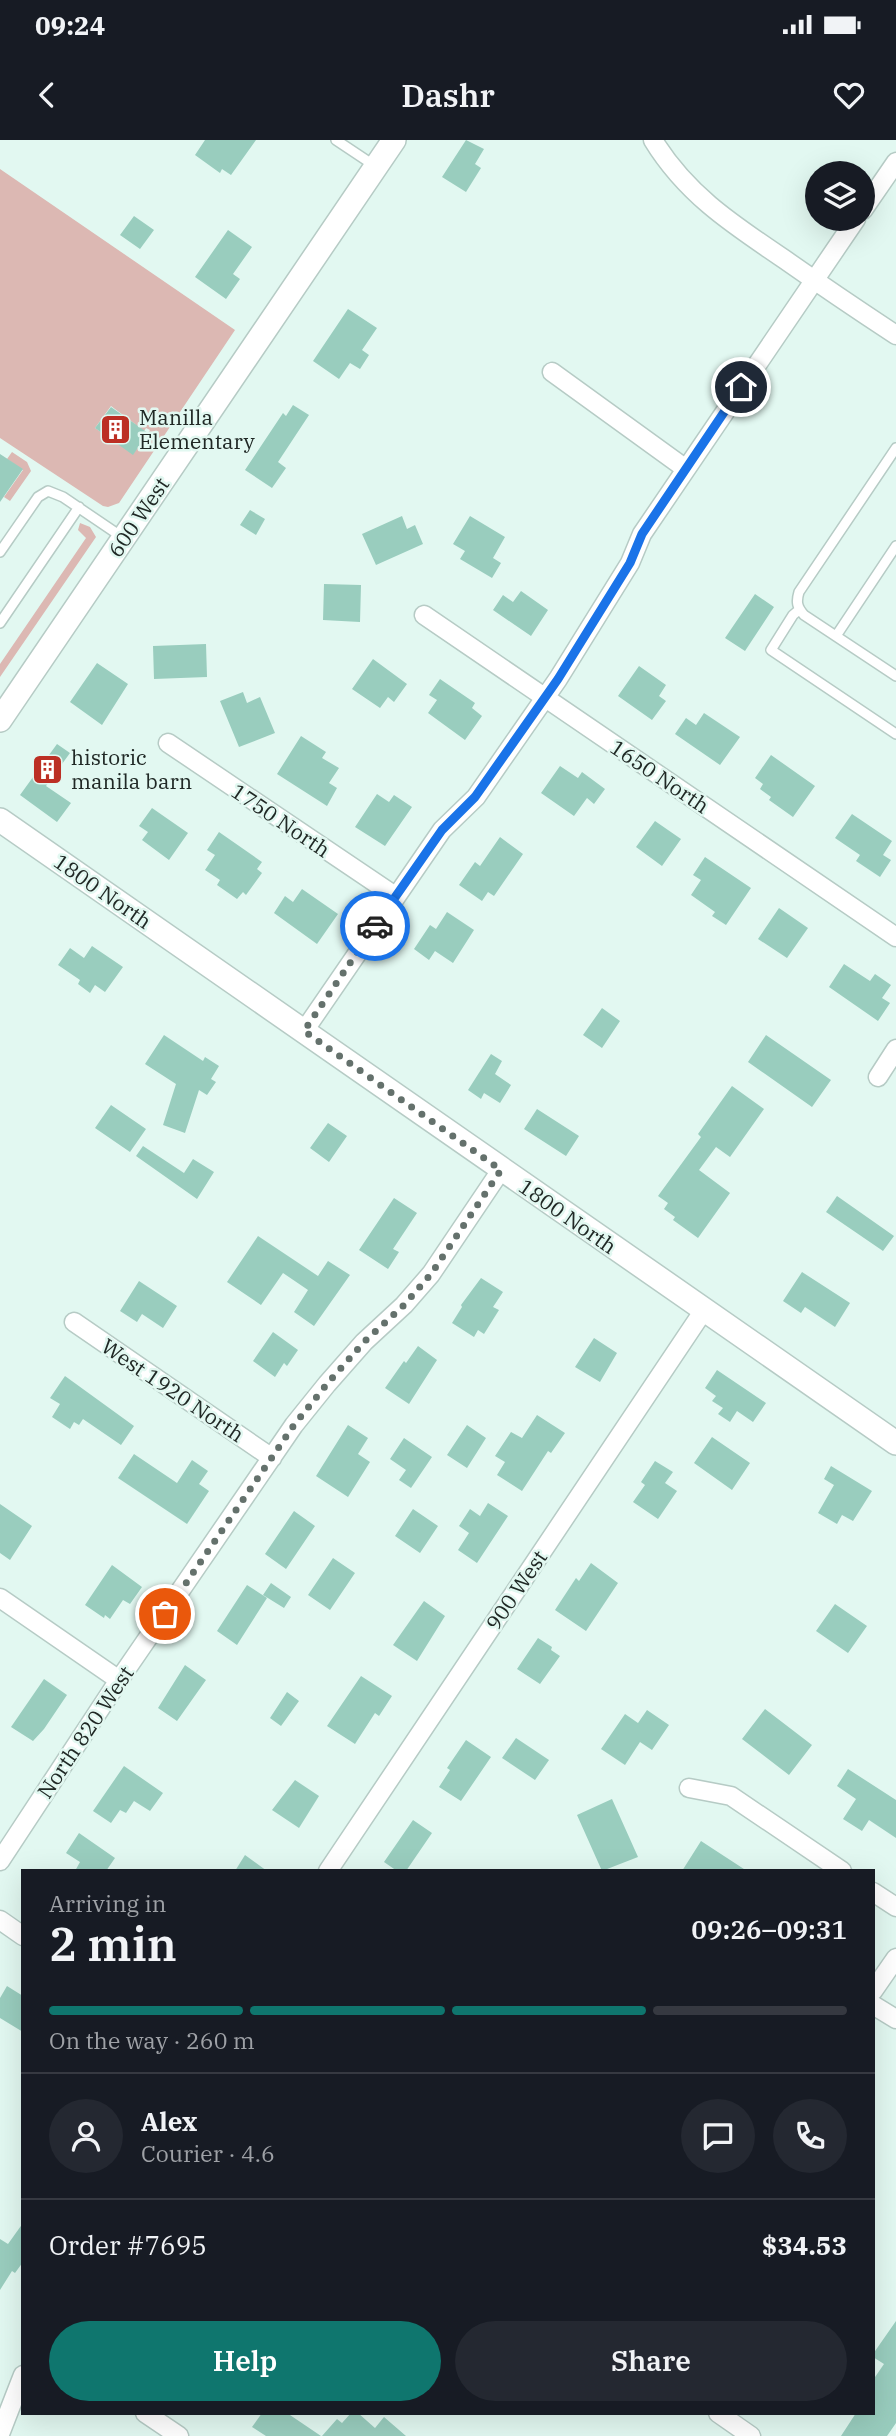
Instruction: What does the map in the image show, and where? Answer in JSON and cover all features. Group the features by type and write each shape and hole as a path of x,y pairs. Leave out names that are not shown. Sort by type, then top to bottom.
{"street":[{"name":"600 West","path":"0,720 394,140"},
{"path":"653,140 669,166 692,191 732,224 896,335"},
{"path":"875,193 896,162"},
{"path":"304,1031 442,830 475,797 545,697 630,563 642,534 848,231"},
{"path":"552,372 686,469"},
{"name":"1650 North","path":"424,615 896,937"},
{"name":"1750 North","path":"167,743 395,896"},
{"name":"1800 North","path":"0,820 896,1443"},
{"path":"878,1077 896,1049"},
{"name":"North 820 West","path":"0,1861 119,1680 272,1458 327,1384 431,1274 501,1170"},
{"name":"900 West","path":"329,1869 704,1310"},
{"name":"West 1920 North","path":"74,1322 272,1458"},
{"path":"0,1598 119,1680"},
{"path":"690,1788 731,1796 839,1869"},
{"path":"875,1893 896,1908"},
{"path":"0,1920 21,1935"},
{"path":"875,1988 896,1958"},
{"path":"875,2006 896,2020"},
{"path":"0,2434 21,2380"},
{"path":"148,2415 179,2436"},
{"path":"721,2415 751,2436"}],"lane":[{"path":"336,140 377,166"},
{"path":"896,448 799,592 797,601 799,610 804,615 896,676"},
{"path":"0,552 41,494 48,491 57,493 123,538"},
{"path":"0,623 79,507"},
{"path":"836,636 896,546"},
{"path":"799,610 771,650 896,734"}],"shaded area":[{"path":"0,169 235,330 119,503 103,506 0,438","holes":["111,406 135,424 142,434 146,428 150,430 133,454 95,428"]},
{"path":"12,452 27,462 31,471 10,501 4,497 23,470 7,459"},
{"path":"80,523 90,527 96,537 0,677 0,664 86,538 78,530"}],"building":[{"path":"205,140 256,140 231,175 222,169 220,173 195,155"},
{"path":"466,140 484,149 475,164 481,168 466,192 442,177"},
{"path":"134,216 154,230 140,249 120,235"},
{"path":"228,230 252,247 233,274 240,279 226,299 195,277"},
{"path":"348,309 377,328 362,350 369,355 360,369 350,363 339,379 313,361"},
{"path":"293,405 309,415 278,462 286,468 272,488 245,470 283,413 286,416"},
{"name":"Manilla Elementary","path":"111,407 148,433 133,455 95,428"},
{"path":"0,454 23,469 0,502"},
{"path":"250,510 265,519 256,535 240,525"},
{"path":"402,516 407,529 415,525 423,544 376,565 362,534"},
{"path":"470,516 505,537 493,558 501,563 492,578 460,559 465,551 453,544"},
{"path":"324,584 361,585 360,622 323,620"},
{"path":"521,591 548,610 531,636 493,610 503,595 513,602"},
{"path":"755,594 774,607 745,651 725,638"},
{"path":"206,644 207,677 154,679 153,646"},
{"path":"373,659 407,684 394,702 388,697 380,708 352,689"},
{"path":"97,663 128,684 102,725 70,702"},
{"path":"639,666 666,685 659,696 666,701 652,720 618,696"},
{"path":"440,679 475,703 472,708 482,716 465,740 428,713 437,700 429,695"},
{"path":"243,692 247,703 260,697 275,733 239,747 220,701"},
{"path":"704,713 740,737 720,765 675,734 686,718 696,725"},
{"path":"301,736 326,752 322,758 339,768 329,783 337,788 327,806 277,774"},
{"name":"historic manila barn","path":"57,744 70,753 46,786 71,803 57,822 20,795"},
{"path":"771,755 815,786 793,817 769,800 771,797 760,789 763,784 755,778"},
{"path":"560,766 578,778 582,772 605,789 594,804 587,798 574,816 541,793"},
{"path":"377,794 389,802 394,795 412,807 385,846 355,827"},
{"path":"152,808 188,833 169,860 142,840 148,832 139,826"},
{"path":"852,814 892,841 883,855 891,860 880,877 856,861 860,855 835,838"},
{"path":"655,821 681,839 662,866 636,847"},
{"path":"219,832 262,862 257,869 262,873 246,895 243,892 237,899 217,885 220,880 205,870 215,855 207,850"},
{"path":"500,837 523,854 494,896 488,892 482,901 459,885 475,862 480,866"},
{"path":"705,857 751,888 726,925 712,916 715,912 691,895 701,880 693,875"},
{"path":"302,889 338,914 317,944 274,913 285,896 293,902"},
{"path":"779,908 808,928 787,958 758,939"},
{"path":"447,912 474,930 453,963 435,951 429,960 414,949 430,925 436,929"},
{"path":"92,946 123,967 105,992 95,985 90,993 78,984 80,980 58,965 70,948 84,958"},
{"path":"844,964 870,981 875,974 891,985 882,998 890,1003 878,1021 829,987"},
{"path":"602,1008 620,1021 602,1048 583,1035"},
{"path":"164,1035 203,1061 205,1057 219,1066 211,1079 216,1082 207,1095 199,1090 185,1133 163,1125 176,1084 145,1064"},
{"path":"766,1035 831,1080 812,1107 748,1062"},
{"path":"491,1054 502,1061 495,1074 511,1085 500,1103 484,1093 481,1099 468,1090"},
{"path":"732,1086 764,1109 730,1157 716,1147 699,1170 730,1193 698,1238 673,1220 675,1217 664,1209 668,1203 658,1196 701,1137 698,1134"},
{"path":"111,1105 146,1129 130,1152 95,1128"},
{"path":"537,1109 579,1136 566,1156 524,1129"},
{"path":"328,1123 347,1136 329,1162 310,1148"},
{"path":"143,1146 184,1173 193,1159 214,1172 197,1199 136,1156"},
{"path":"837,1196 894,1236 883,1251 826,1212"},
{"path":"394,1198 417,1213 393,1249 399,1252 388,1269 359,1250"},
{"path":"258,1236 318,1276 328,1261 350,1275 314,1326 294,1312 308,1290 283,1273 261,1305 227,1282"},
{"path":"802,1272 850,1303 835,1327 805,1307 801,1313 783,1301"},
{"path":"481,1278 503,1292 493,1307 499,1310 484,1334 478,1330 474,1337 452,1323 461,1305"},
{"path":"139,1281 177,1306 163,1328 142,1314 137,1322 120,1311"},
{"path":"273,1332 298,1350 287,1366 284,1363 275,1377 253,1361"},
{"path":"594,1338 617,1353 600,1382 575,1367"},
{"path":"418,1346 437,1360 409,1404 385,1388"},
{"path":"717,1370 766,1403 753,1422 737,1411 730,1422 718,1414 723,1408 712,1401 716,1396 705,1388"},
{"path":"65,1376 134,1426 121,1445 83,1419 79,1425 74,1422 70,1429 52,1417 60,1404 50,1398"},
{"path":"537,1415 565,1433 551,1453 548,1451 522,1491 497,1475 505,1462 495,1456 511,1432 522,1438"},
{"path":"348,1425 368,1438 358,1454 370,1462 348,1497 316,1476"},
{"path":"467,1425 486,1438 467,1468 447,1455"},
{"path":"712,1437 750,1463 732,1490 694,1463"},
{"path":"404,1438 432,1457 411,1488 399,1480 406,1470 390,1459"},
{"path":"134,1454 177,1483 192,1460 208,1471 199,1484 209,1491 187,1524 118,1478"},
{"path":"655,1461 673,1472 665,1483 677,1491 658,1519 633,1502 645,1485 641,1482"},
{"path":"831,1466 872,1491 853,1521 842,1515 837,1524 818,1513 834,1485 824,1479"},
{"path":"488,1503 508,1516 477,1563 458,1550 469,1533 459,1526 470,1509 480,1516"},
{"path":"0,1504 32,1526 10,1560 0,1553"},
{"path":"413,1509 438,1526 420,1553 395,1536"},
{"path":"294,1511 315,1526 286,1569 265,1554"},
{"path":"333,1558 355,1573 330,1610 308,1595"},
{"path":"591,1563 618,1583 586,1631 555,1610 576,1578 579,1581"},
{"path":"112,1565 142,1587 130,1604 123,1600 110,1619 85,1605"},
{"path":"271,1583 291,1597 284,1608 263,1595"},
{"path":"247,1585 267,1598 237,1645 217,1631"},
{"path":"424,1601 445,1616 417,1661 393,1645"},
{"path":"835,1604 867,1626 848,1653 816,1631"},
{"path":"538,1638 560,1656 540,1684 517,1669"},
{"path":"185,1665 206,1680 177,1721 158,1708"},
{"path":"361,1676 392,1696 379,1716 375,1713 355,1744 327,1726"},
{"path":"44,1679 67,1695 33,1741 11,1727"},
{"path":"287,1692 299,1701 281,1726 270,1718"},
{"path":"765,1709 812,1745 789,1775 742,1739"},
{"path":"647,1710 669,1725 652,1750 640,1742 625,1765 601,1749 625,1714 638,1723"},
{"path":"516,1738 549,1760 535,1780 502,1758"},
{"path":"466,1740 491,1757 461,1801 439,1787 450,1770 447,1768"},
{"path":"124,1766 163,1793 150,1811 134,1801 126,1813 120,1810 111,1823 93,1811"},
{"path":"848,1769 896,1800 896,1838 869,1820 862,1831 843,1819 856,1799 837,1786"},
{"path":"295,1780 319,1796 299,1828 272,1810"},
{"path":"612,1799 638,1857 601,1869 577,1815"},
{"path":"413,1820 432,1833 407,1869 394,1869 384,1862"},
{"path":"79,1833 115,1858 107,1869 76,1869 80,1862 66,1853"},
{"path":"701,1841 744,1869 683,1869"},
{"path":"245,1855 264,1869 236,1869"},
{"path":"7,1986 21,1995 21,2031 0,2018 0,1998"},
{"path":"21,2226 21,2265 15,2273 12,2271 0,2290 0,2239 8,2244"},
{"path":"896,2321 896,2423 887,2436 841,2436 855,2415 875,2415 875,2377 884,2364 875,2358 875,2351"},
{"path":"261,2415 290,2415 321,2436 266,2436 252,2427"},
{"path":"349,2415 360,2415 375,2428 384,2417 406,2436 322,2436 337,2419 342,2423"}],"way so far":[{"path":"165,1614 294,1425 364,1342 404,1305 431,1274 501,1170 304,1031 375,926"}],"place":[{"name":"Manilla Elementary","path":"116,429"},
{"name":"historic manila barn","path":"48,769"}],"route":[{"path":"375,926 442,830 475,797 558,679 630,563 642,534 741,387"}]}
